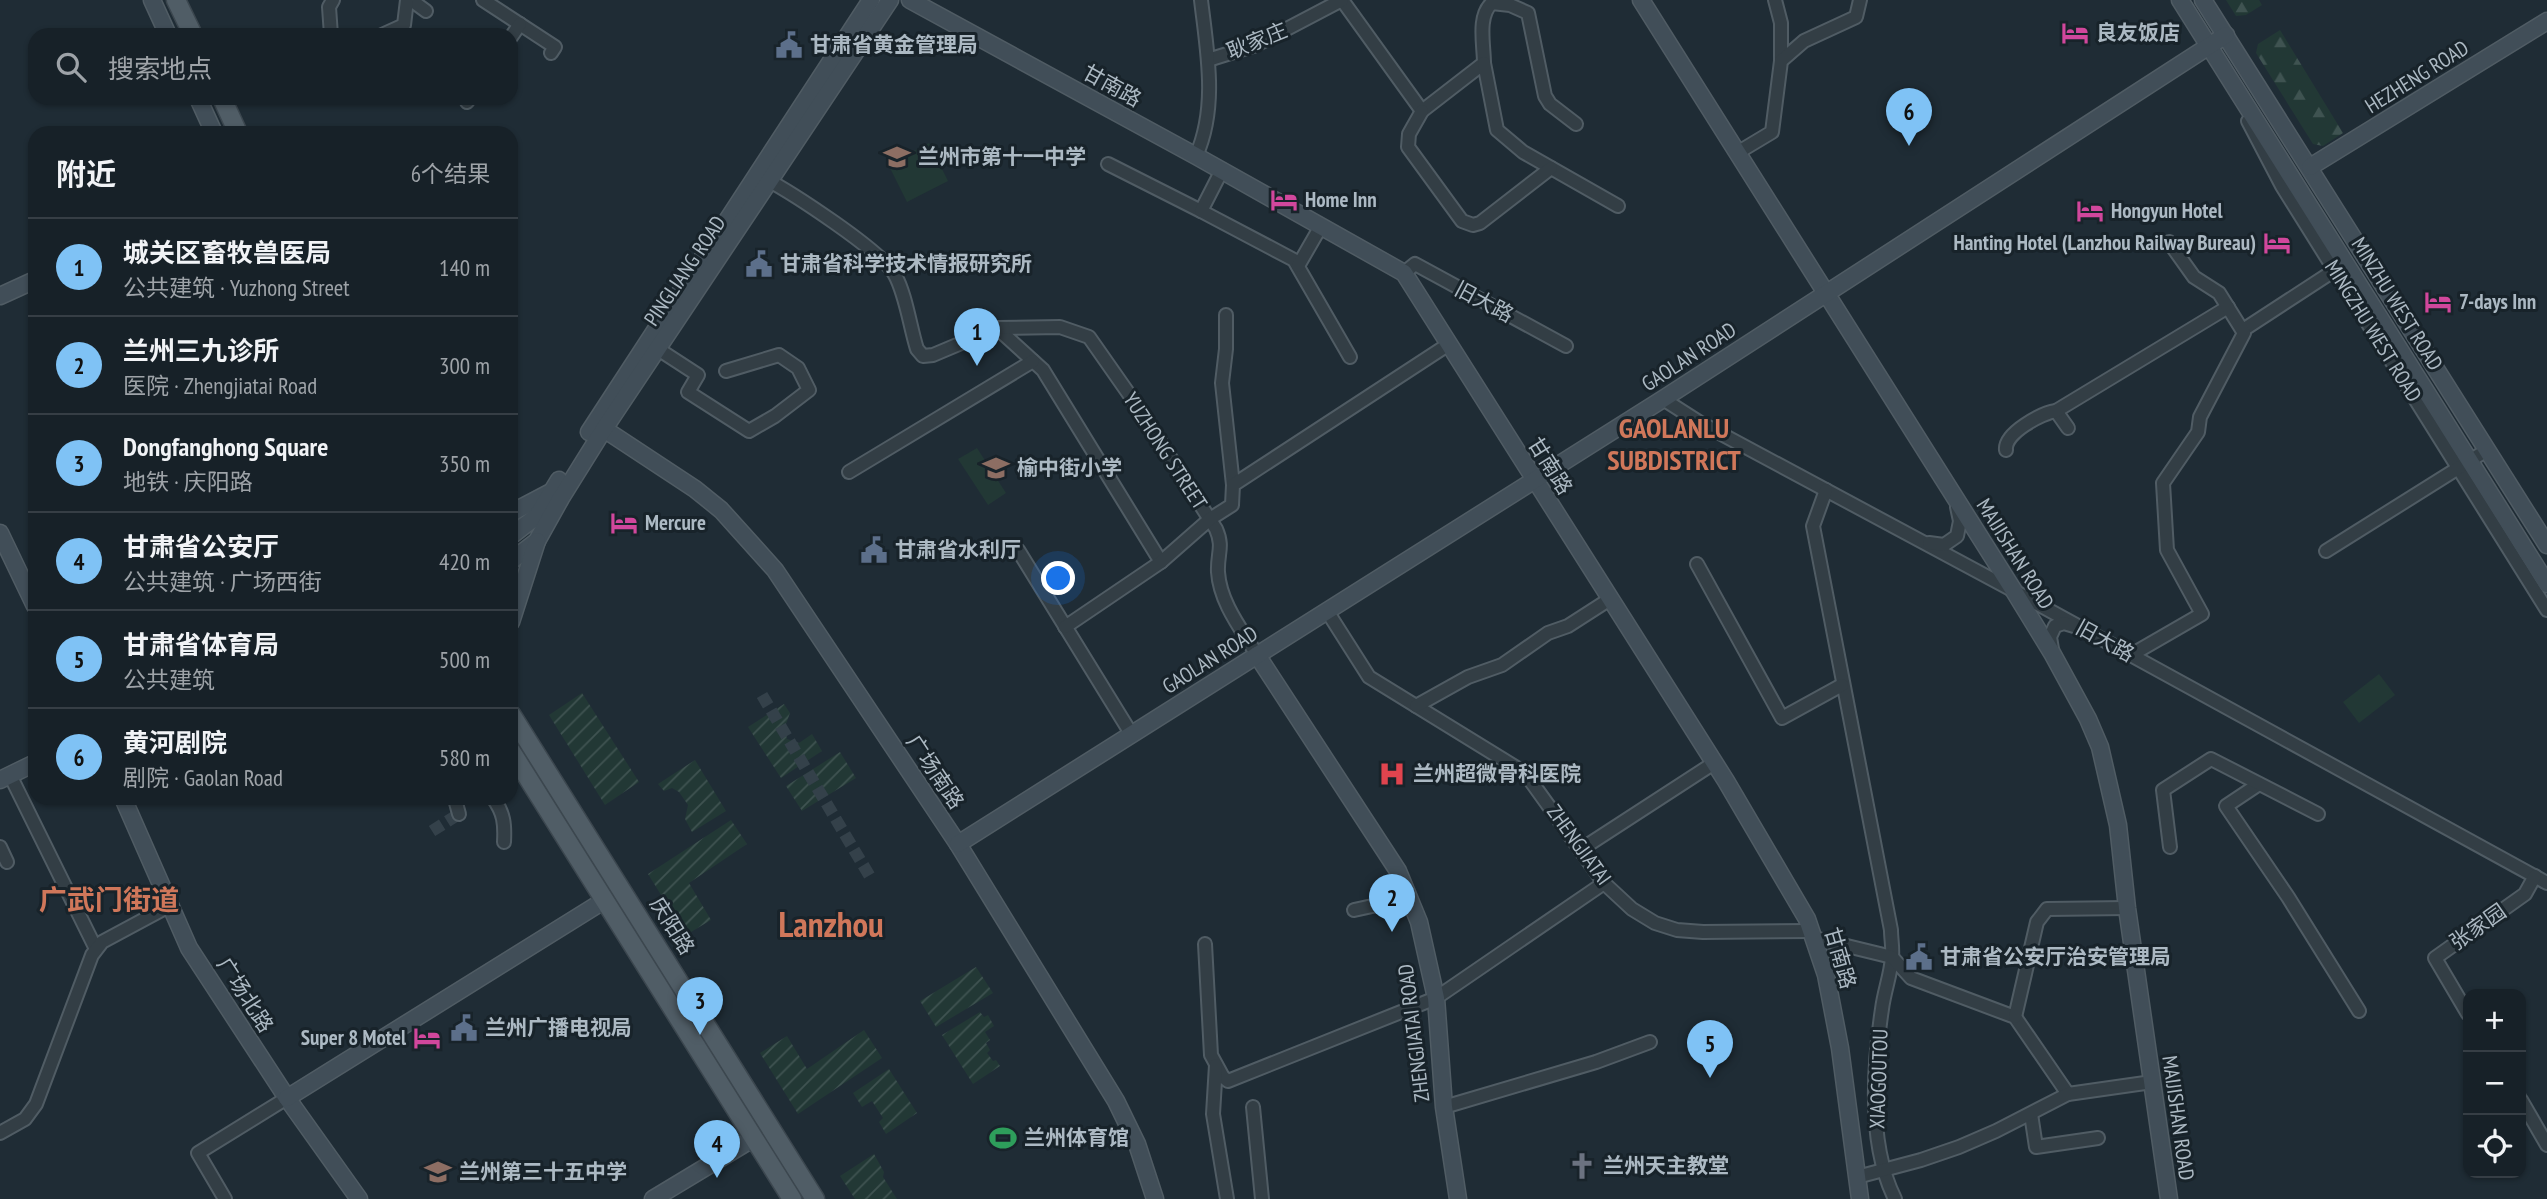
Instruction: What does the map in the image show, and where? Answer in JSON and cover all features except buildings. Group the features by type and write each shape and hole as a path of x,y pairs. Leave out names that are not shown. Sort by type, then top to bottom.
{"main road":[{"path":"176,0 190,28"},
{"path":"190,0 203,28"},
{"path":"225,105 235,126"},
{"path":"238,105 248,126"},
{"name":"庆阳路","path":"518,725 815,1199"},
{"name":"庆阳路","path":"518,762 792,1199"}],"street":[{"path":"152,0 165,28"},
{"path":"330,28 329,7 333,0"},
{"path":"396,28 404,24 409,0 426,11"},
{"path":"483,0 555,47 551,53"},
{"name":"PINGLIANG ROAD","path":"518,556 537,541 561,498 658,349 871,0"},
{"name":"PINGLIANG ROAD","path":"763,178 890,0"},
{"name":"甘南路","path":"910,0 1222,170 1404,273 1714,763 1807,919 1826,975 1840,1048 1860,1199"},
{"path":"1196,156 1205,136 1210,81 1201,0"},
{"path":"1342,0 1422,111"},
{"name":"耿家庄","path":"1208,61 1256,45 1342,0"},
{"name":"MAIJISHAN ROAD","path":"1641,0 2014,591 2088,719 2100,747 2118,825 2127,908 2169,1199"},
{"path":"1737,153 1772,132 1781,61 1782,23 1774,0"},
{"path":"1781,61 1804,41 1856,17 1860,0"},
{"name":"MINGZHU WEST ROAD","path":"2171,0 2209,47 2282,186 2464,464 2547,610"},
{"name":"MINZHU WEST ROAD","path":"2180,0 2464,464 2547,584"},
{"name":"MINZHU WEST ROAD","path":"2203,0 2547,545"},
{"path":"1576,124 1550,104 1545,96 1528,13 1510,5 1492,3 1486,8 1483,17 1484,64 1497,130 1523,152 1618,206"},
{"name":"HEZHENG ROAD","path":"2310,167 2547,21"},
{"path":"517,28 520,24"},
{"name":"GAOLAN ROAD","path":"958,844 1663,399 2227,36"},
{"path":"1484,64 1422,111 1409,134 1408,147 1462,221 1473,225 1480,223 1551,168"},
{"path":"201,105 211,126"},
{"path":"1108,164 1294,260 1350,357"},
{"path":"1201,211 1222,170"},
{"path":"518,531 537,516 763,178"},
{"name":"YUZHONG STREET","path":"763,178 782,188 874,252 888,266 896,277 917,349 923,356 933,355 997,328 1060,327 1089,337 1210,519 1220,540 1218,572 1224,600 1257,655"},
{"path":"1298,266 1321,226"},
{"path":"2131,655 2202,614 2167,550 2163,483 2198,432 2200,417 2244,332 2219,293 2194,277 2169,242"},
{"name":"旧大路","path":"1404,273 1415,264 1566,346"},
{"path":"2243,330 2335,270"},
{"path":"0,296 28,283"},
{"path":"2006,450 2005,444 2010,436 2228,307"},
{"path":"1065,627 1161,562 1210,519 1232,505 1233,485 1222,383 1226,315"},
{"path":"997,328 1043,370 1161,562"},
{"path":"1233,485 1449,344"},
{"path":"658,349 698,375 688,392 749,432 808,390 798,368 779,355 726,372"},
{"path":"849,471 1033,361"},
{"name":"旧大路","path":"1663,399 1699,422 2547,883"},
{"path":"2056,411 2068,428"},
{"name":"广场南路","path":"604,429 695,489 721,510 775,570 958,844 1116,1101 1137,1144 1155,1199"},
{"path":"2326,551 2487,450"},
{"path":"1912,536 1944,545 1957,536 1960,521 1946,484"},
{"name":"XIAOGOUTOU","path":"1826,490 1813,526 1891,930 1892,957 1882,1010 1877,1072 1876,1133 1883,1171 1895,1199"},
{"path":"518,509 552,492"},
{"path":"0,533 28,591"},
{"path":"518,600 537,541"},
{"path":"1018,550 1132,734"},
{"path":"1697,564 1782,718 1842,685"},
{"path":"1416,706 1468,677 1502,664 1548,633 1568,626 1610,599"},
{"name":"ZHENGJIATAI","path":"1326,611 1369,677 1525,772 1604,883 1632,909 1655,923 1677,930 1812,935 1892,957"},
{"path":"2063,674 2050,645 2052,630 2064,624 2085,630"},
{"name":"ZHENGJIATAI ROAD","path":"1257,655 1398,871 1419,922 1436,998 1444,1107 1458,1199"},
{"path":"2170,847 2163,790 2211,759 2318,814"},
{"path":"1580,850 1714,763"},
{"path":"28,766 5,778 96,949"},
{"path":"2259,783 2226,806 2288,897 2359,1011"},
{"name":"广场北路","path":"126,805 189,948 287,1098 359,1199"},
{"path":"457,805 459,814"},
{"path":"498,805 502,810 504,842"},
{"path":"0,847 7,862"},
{"name":"张家园","path":"2463,1006 2435,958 2525,894 2535,877"},
{"path":"1205,944 1211,1055 1228,1081 1436,998 1604,883"},
{"path":"1354,911 1409,898"},
{"path":"225,1199 198,1153 605,900"},
{"path":"0,1133 25,1119 36,1104 96,949 102,942 169,906"},
{"path":"2015,1017 2037,922 2047,909 2127,908"},
{"path":"1892,957 1911,978 2015,1017 2068,1094"},
{"path":"1444,1107 1596,1062 1650,1042"},
{"path":"1216,1065 1213,1114 1227,1199"},
{"path":"1857,1177 1959,1147 2068,1094 2152,1082"},
{"path":"1253,1107 1262,1199"},
{"path":"2526,1109 2547,1145"},
{"path":"2031,1114 2036,1147 2098,1138"},
{"path":"653,1199 754,1138"}],"green space":[{"path":"2226,0 2259,0 2262,5 2246,15 2236,16"},
{"path":"2280,30 2343,133 2323,146 2313,144 2256,53 2258,44"},
{"path":"929,143 948,181 907,202 888,164"},
{"path":"977,448 1006,493 988,505 958,459"},
{"path":"2379,674 2395,695 2359,723 2343,702"},
{"path":"582,693 639,782 605,805 549,715"},
{"path":"784,704 790,713 785,727 787,739 799,743 812,734 822,751 781,778 748,727"},
{"path":"840,752 856,778 802,811 786,786"},
{"path":"695,760 726,811 692,832 685,819 688,805 679,792 672,788 664,791 658,784"},
{"path":"731,820 747,844 689,883 711,920 686,935 648,874"},
{"path":"976,967 993,993 936,1027 920,1001"},
{"path":"980,1012 984,1017 988,1015 994,1026 985,1032 990,1040 986,1043 990,1050 987,1053 1000,1066 973,1084 942,1035"},
{"path":"864,1030 882,1058 798,1114 760,1053 787,1036 807,1069"},
{"path":"889,1069 917,1113 886,1134 879,1122 883,1118 872,1101 862,1107 853,1093"},
{"path":"874,1154 884,1172 883,1177 897,1199 855,1199 840,1176"}],"tunnel":[{"path":"762,695 872,880"},
{"path":"432,831 459,814"}],"place":[{"name":"良友饭店","path":"2075,33"},
{"name":"甘肃省黄金管理局","path":"789,45"},
{"name":"黄河剧院","path":"1909,146"},
{"name":"兰州市第十一中学","path":"897,157"},
{"name":"Home Inn","path":"1284,200"},
{"name":"Hongyun Hotel","path":"2090,211"},
{"name":"Hanting Hotel (Lanzhou Railway Bureau)","path":"2277,243"},
{"name":"甘肃省科学技术情报研究所","path":"759,264"},
{"name":"7-days Inn","path":"2438,302"},
{"name":"城关区畜牧兽医局","path":"977,366"},
{"name":"榆中街小学","path":"996,468"},
{"name":"Mercure","path":"624,523"},
{"name":"甘肃省水利厅","path":"874,550"},
{"name":"兰州超微骨科医院","path":"1392,774"},
{"name":"兰州三九诊所","path":"1392,932"},
{"name":"甘肃省公安厅治安管理局","path":"1919,957"},
{"name":"兰州广播电视局","path":"464,1028"},
{"name":"Dongfanghong Square","path":"700,1035"},
{"name":"Super 8 Motel","path":"427,1038"},
{"name":"甘肃省体育局","path":"1710,1078"},
{"name":"兰州体育馆","path":"1003,1138"},
{"name":"兰州天主教堂","path":"1582,1166"},
{"name":"兰州第三十五中学","path":"438,1172"},
{"name":"甘肃省公安厅","path":"717,1178"}],"district":[{"name":"GAOLANLU SUBDISTRICT","path":"1674,444"},
{"name":"广武门街道","path":"109,900"},
{"name":"Lanzhou","path":"831,925"}]}
